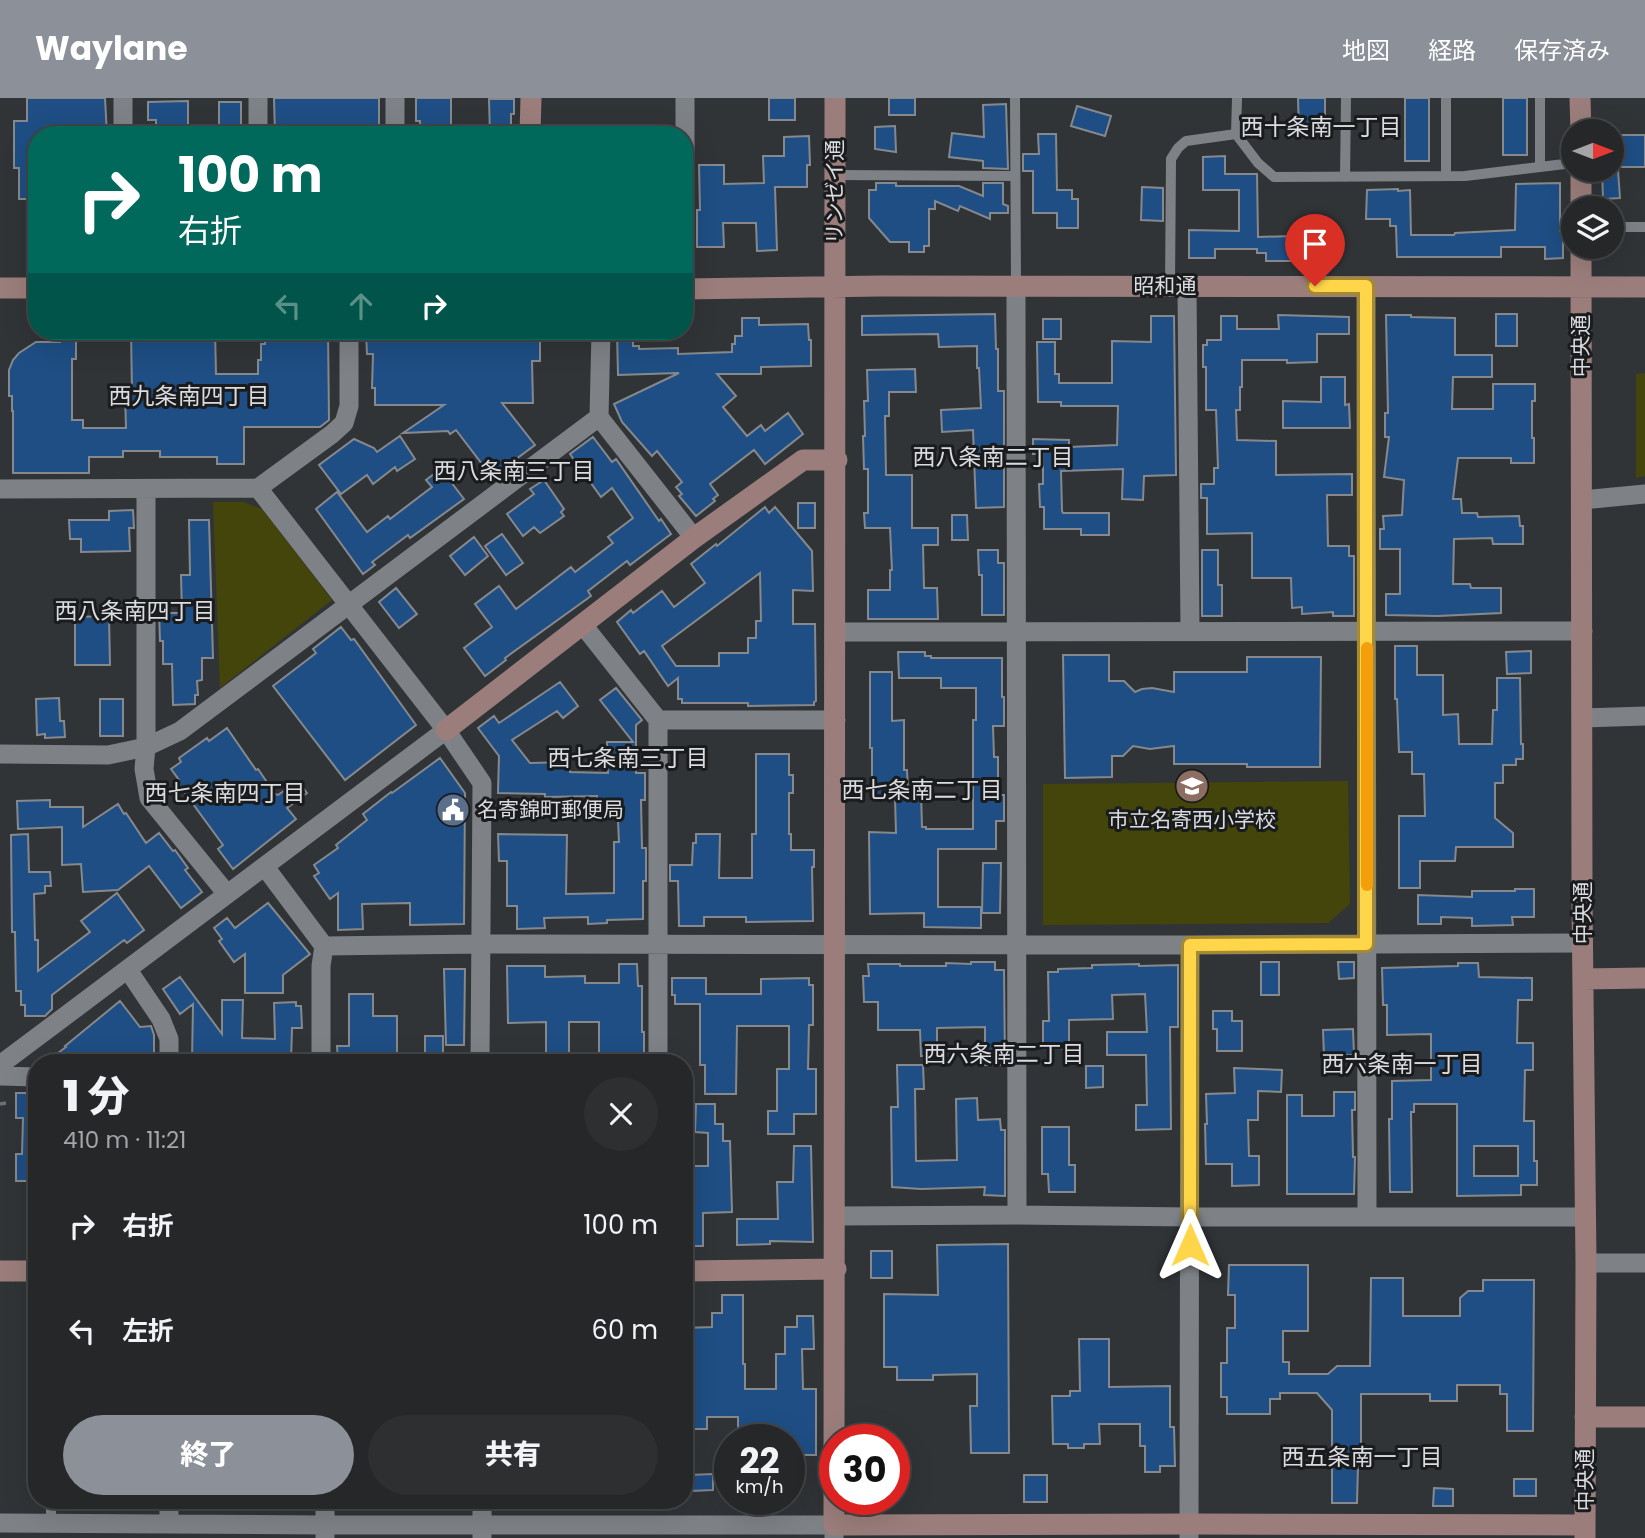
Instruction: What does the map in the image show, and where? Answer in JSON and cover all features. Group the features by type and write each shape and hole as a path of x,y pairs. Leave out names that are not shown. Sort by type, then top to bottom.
{"street":[{"path":"123,98 123,126"},
{"path":"258,98 258,126"},
{"path":"395,98 395,126"},
{"path":"530,98 530,126"},
{"path":"685,98 685,126"},
{"name":"リンゼイ通","path":"834,1532 835,98"},
{"path":"1580,98 1581,119"},
{"name":"中央通","path":"1581,259 1585,1532"},
{"name":"昭和通","path":"693,289 836,286 1645,287"},
{"path":"1016,286 1017,1215"},
{"path":"1178,286 1190,631"},
{"path":"1366,286 1367,1216"},
{"path":"0,288 28,288"},
{"path":"0,489 258,488 344,423 349,406 349,340"},
{"path":"601,340 599,417 694,538"},
{"path":"0,754 108,755 146,747 180,730 599,417"},
{"path":"0,1065 446,730 694,538 803,460 836,460"},
{"path":"258,488 446,730 482,783 480,1054"},
{"path":"146,489 144,769 149,798 227,894"},
{"path":"1582,500 1645,494"},
{"path":"583,625 658,720 658,1054"},
{"path":"835,632 1583,631"},
{"path":"1583,718 1645,716"},
{"path":"658,720 836,720"},
{"path":"265,867 324,946 321,966 321,1054"},
{"path":"324,946 1583,943"},
{"path":"1189,1531 1190,945"},
{"path":"128,970 161,1019 169,1039 169,1054"},
{"path":"1583,979 1645,978"},
{"path":"0,1076 28,1077"},
{"path":"836,1216 1585,1217"},
{"path":"1586,1263 1645,1263"},
{"path":"693,1271 836,1269"},
{"path":"0,1271 28,1271"},
{"path":"1585,1417 1645,1417"},
{"path":"169,1509 169,1523"},
{"path":"325,1509 325,1532"},
{"path":"482,1509 482,1531"},
{"path":"0,1523 169,1523 325,1532 1585,1532"}],"lane":[{"path":"1015,98 1016,286"},
{"path":"1237,98 1236,134 1258,163 1274,177 1465,176 1561,164"},
{"path":"1345,177 1346,98"},
{"path":"1446,98 1446,176"},
{"path":"1540,98 1540,167"},
{"path":"1178,286 1171,159 1186,141 1236,134"},
{"path":"835,175 1015,176"},
{"path":"1624,227 1645,227"},
{"path":"51,1509 51,1523"}],"shaded area":[{"path":"1645,373 1645,476 1636,478 1636,374"},
{"path":"213,502 243,502 262,509 332,600 220,688"},
{"path":"1348,781 1350,904 1328,923 1043,925 1043,784"}],"building":[{"path":"27,98 105,98 107,126 28,126 28,199 19,199 19,168 14,168 14,121 27,121"},
{"path":"274,98 379,98 379,126 275,126"},
{"path":"416,98 451,98 451,126 420,126 420,121 416,121"},
{"path":"769,98 795,98 795,120 769,120"},
{"path":"889,98 915,98 915,115 889,115"},
{"path":"1298,98 1325,98 1325,135 1299,135"},
{"path":"1405,98 1429,98 1429,161 1405,161"},
{"path":"1503,98 1527,98 1527,155 1503,155"},
{"path":"489,99 514,99 511,126 490,126"},
{"path":"188,101 188,126 156,126 156,120 148,120 148,102"},
{"path":"219,102 241,102 241,126 219,126"},
{"path":"1006,104 1008,169 983,168 983,161 949,157 952,133 984,137 983,105"},
{"path":"1077,106 1111,116 1105,136 1071,126"},
{"path":"895,126 896,152 875,149 875,127"},
{"path":"1038,134 1056,134 1057,190 1072,190 1072,199 1078,199 1078,228 1057,228 1057,213 1033,213 1033,171 1023,171 1023,154 1039,154"},
{"path":"1624,135 1645,135 1645,167 1624,167"},
{"path":"809,136 810,165 807,165 807,187 775,187 777,250 757,251 756,223 723,223 724,247 697,247 699,165 724,165 724,184 764,183 763,156 784,156 784,137"},
{"path":"1225,156 1225,174 1257,174 1258,237 1292,236 1293,261 1266,261 1266,253 1257,253 1257,249 1215,249 1215,258 1189,258 1189,230 1239,231 1239,190 1203,190 1203,157"},
{"path":"1602,182 1619,182 1620,196 1603,196"},
{"path":"876,183 896,183 896,186 959,186 983,196 983,183 1003,183 1003,204 1008,206 1008,213 990,213 990,219 960,206 958,211 935,201 935,209 929,209 929,246 924,246 924,252 909,252 909,242 890,242 869,218 869,190 876,190"},
{"path":"1560,183 1561,258 1545,259 1545,247 1501,247 1501,257 1397,257 1396,226 1390,226 1390,219 1366,219 1367,190 1398,189 1410,190 1411,235 1515,230 1516,184"},
{"path":"1142,187 1163,188 1163,221 1141,220"},
{"path":"995,314 998,391 1004,391 1004,507 976,508 973,430 942,432 941,410 981,408 977,346 939,347 938,334 862,335 862,316"},
{"path":"1496,314 1517,314 1517,346 1496,346"},
{"path":"1278,315 1349,317 1349,334 1317,334 1317,362 1242,360 1240,410 1236,410 1237,440 1276,441 1276,475 1352,474 1352,495 1327,495 1328,546 1349,546 1349,556 1354,556 1354,616 1333,616 1333,612 1302,614 1302,607 1292,608 1291,578 1252,578 1252,533 1207,534 1207,498 1201,498 1201,484 1214,484 1214,468 1218,468 1216,410 1206,410 1203,345 1207,345 1207,340 1221,340 1221,316 1237,316 1237,329 1279,329"},
{"path":"1386,315 1455,318 1455,355 1492,355 1492,377 1453,377 1452,409 1493,409 1493,384 1535,384 1535,401 1532,401 1534,463 1511,463 1511,458 1458,458 1453,499 1461,499 1462,513 1477,513 1478,517 1519,516 1520,526 1523,526 1523,544 1493,544 1492,538 1454,539 1453,584 1470,584 1471,588 1501,588 1501,613 1386,615 1386,594 1400,594 1400,549 1380,549 1380,529 1384,529 1383,516 1402,515 1404,480 1384,477 1389,437 1385,437 1385,413 1388,413"},
{"path":"1151,316 1174,316 1176,475 1144,476 1143,500 1122,499 1123,469 1061,471 1063,513 1109,513 1109,535 1081,535 1081,529 1044,529 1044,507 1040,507 1039,484 1043,484 1043,454 1033,454 1033,439 1069,440 1069,447 1117,445 1118,406 1061,406 1061,402 1038,402 1037,342 1055,342 1055,374 1059,374 1059,383 1112,383 1112,341 1151,342"},
{"path":"742,318 759,318 759,325 808,324 811,366 761,367 761,374 717,374 736,396 723,407 747,436 761,425 765,431 788,413 803,434 765,464 754,450 710,484 718,495 713,499 715,501 696,516 679,496 682,494 676,487 682,482 657,451 652,456 622,422 614,404 679,373 618,375 617,340 633,340 633,346 639,346 639,349 678,348 678,354 732,352 735,336 742,336"},
{"path":"1043,319 1061,319 1061,339 1043,339"},
{"path":"76,340 76,359 72,359 72,420 83,420 83,428 126,428 125,393 132,393 131,340 215,340 216,374 258,374 261,344 265,344 265,340 328,340 329,420 320,427 244,427 244,464 217,464 217,457 160,457 160,451 123,451 123,457 89,457 89,473 13,473 13,411 12,396 9,396 9,370 19,353 36,342"},
{"path":"366,340 540,340 540,361 532,361 533,403 502,403 535,445 492,477 456,430 450,434 448,431 403,433 444,405 375,405 375,388 372,388 373,354 367,354"},
{"path":"915,369 916,392 889,392 889,416 885,416 886,475 912,475 912,528 938,528 938,545 923,545 924,588 937,588 938,619 868,619 868,590 890,590 892,570 890,528 865,528 864,513 868,513 868,469 864,469 863,436 864,401 868,401 867,370"},
{"path":"1321,377 1345,377 1345,405 1349,404 1350,428 1283,428 1283,401 1321,402"},
{"path":"400,436 415,459 397,471 395,467 373,484 367,475 341,494 319,465 354,439 377,452"},
{"path":"593,437 612,462 616,459 671,534 630,565 627,561 588,591 591,596 505,658 506,660 485,676 464,648 492,627 475,604 499,586 516,609 571,567 575,572 613,543 608,537 633,518 612,488 601,497 570,454"},
{"path":"441,469 464,499 410,538 408,535 372,562 375,565 363,574 316,509 337,492 367,532 388,516 390,519 432,487 426,480"},
{"path":"544,480 564,509 561,512 564,516 540,533 534,527 523,536 507,514 534,494 530,489"},
{"path":"798,503 815,503 815,528 798,528"},
{"path":"765,507 769,513 775,507 812,551 813,591 793,590 793,624 815,624 814,705 682,703 682,699 678,699 678,678 668,686 644,651 640,654 617,622 662,591 674,607 705,583 691,564 716,544 717,546","holes":["760,573 761,621 756,621 756,638 748,638 748,653 719,653 719,666 676,666 662,646"]},
{"path":"133,510 134,528 129,528 130,551 81,552 81,539 70,539 69,520 109,520 109,511"},
{"path":"952,515 967,515 968,540 952,540"},
{"path":"189,520 209,520 213,658 202,658 202,680 197,681 198,695 195,695 195,704 173,705 172,664 163,664 159,613 182,613 181,575 190,575"},
{"path":"502,534 523,563 506,575 485,546"},
{"path":"474,537 488,556 465,575 450,556"},
{"path":"978,550 998,550 998,563 1004,563 1004,615 982,615 982,575 979,575"},
{"path":"1202,550 1218,550 1218,585 1222,585 1222,616 1202,616"},
{"path":"396,588 417,614 399,628 379,602"},
{"path":"109,616 110,665 75,665 75,617"},
{"path":"341,627 351,640 354,639 416,725 345,780 273,686 316,653 313,649"},
{"path":"1395,646 1417,646 1417,675 1443,675 1443,715 1458,714 1459,744 1492,744 1493,710 1497,710 1497,678 1520,678 1523,759 1516,759 1516,765 1503,765 1503,783 1495,783 1495,818 1513,833 1513,847 1456,847 1455,861 1420,861 1420,888 1399,888 1399,816 1425,816 1424,774 1412,774 1412,752 1399,752"},
{"path":"1531,651 1531,673 1507,674 1506,652"},
{"path":"898,652 925,652 925,656 931,658 1002,658 1004,726 993,726 994,757 998,757 998,795 1004,795 1004,821 996,821 996,849 938,849 938,907 981,907 981,928 924,927 924,913 870,914 869,832 896,833 895,798 872,799 870,672 892,672 892,721 904,720 904,770 907,770 908,792 921,792 922,827 973,829 973,720 976,720 976,688 941,688 941,678 899,678"},
{"path":"1063,655 1109,655 1109,681 1124,681 1135,692 1152,688 1174,692 1174,672 1247,672 1247,657 1321,657 1320,767 1174,764 1174,746 1150,749 1133,746 1123,756 1112,756 1112,777 1065,778"},
{"path":"560,682 578,706 563,718 557,711 512,740 530,763 570,762 570,772 608,773 607,742 633,742 600,700 616,688 642,720 636,725 636,773 645,773 645,800 641,800 642,848 646,848 643,919 607,920 607,923 588,924 588,917 544,918 545,928 517,929 517,906 507,906 507,861 499,861 498,834 567,835 566,894 614,893 614,842 619,842 617,800 597,800 597,796 545,797 545,794 498,793 499,756 478,728 494,716 499,723"},
{"path":"59,698 60,721 64,721 65,737 45,738 45,734 37,735 36,699"},
{"path":"100,699 123,699 123,736 100,736"},
{"path":"227,728 275,794 278,795 298,781 307,793 287,808 296,819 233,869 218,849 223,845 177,782 179,780 171,769 181,762 179,758 207,738 209,741"},
{"path":"756,754 789,754 789,775 793,775 793,793 789,793 791,850 814,850 813,921 746,922 746,917 704,917 704,926 679,926 678,881 670,881 670,865 692,865 696,834 720,834 719,878 752,878 752,834 756,834"},
{"path":"440,758 465,793 464,924 410,925 410,903 362,904 363,929 338,930 338,893 330,899 314,876 319,873 314,865 338,848 336,845 367,820 363,814"},
{"path":"50,800 50,807 83,807 83,827 118,804 146,843 159,833 173,851 175,850 188,868 185,870 202,892 181,908 149,866 118,890 83,892 81,864 62,865 62,827 18,829 17,801"},
{"path":"28,834 29,872 50,872 51,886 45,886 45,893 34,894 38,971 90,932 81,921 117,893 144,930 127,943 124,940 52,995 52,1009 45,1016 25,1016 25,1005 21,1005 21,991 16,991 15,932 12,932 11,835"},
{"path":"983,863 1001,863 1000,913 982,913"},
{"path":"1534,889 1534,917 1512,917 1513,925 1472,926 1472,918 1441,917 1441,924 1418,924 1418,895 1472,897 1472,891"},
{"path":"268,903 310,954 283,975 283,993 245,993 245,954 234,962 219,941 222,939 214,928 227,918 235,928"},
{"path":"995,962 995,970 1004,970 1005,1065 985,1065 985,1027 937,1028 937,1056 921,1056 920,1030 878,1030 878,1002 864,1002 863,976 869,976 868,964 946,966 946,963"},
{"path":"1261,962 1279,962 1279,995 1261,995"},
{"path":"1338,962 1354,962 1354,978 1339,979"},
{"path":"1458,963 1478,963 1479,977 1532,978 1532,1000 1518,1000 1517,1043 1533,1043 1533,1070 1525,1070 1524,1121 1534,1121 1537,1185 1521,1185 1521,1195 1457,1196 1457,1104 1414,1104 1414,1112 1411,1112 1412,1192 1390,1192 1389,1119 1392,1119 1392,1081 1431,1080 1431,1034 1387,1035 1387,1005 1383,1005 1382,968 1458,966","holes":["1474,1146 1518,1146 1518,1176 1474,1176"]},
{"path":"619,964 637,964 638,986 642,986 644,1054 599,1054 599,1022 569,1022 569,1054 546,1054 546,1022 508,1023 507,966 545,966 545,977 585,976 585,983 619,983"},
{"path":"1092,965 1178,965 1178,1027 1170,1027 1171,1129 1136,1130 1136,1105 1147,1105 1146,1055 1107,1055 1107,1032 1147,1032 1145,994 1112,995 1113,1019 1069,1020 1069,1049 1043,1049 1043,1021 1049,1021 1048,972 1092,968"},
{"path":"444,969 465,969 464,1045 446,1045"},
{"path":"180,977 222,1034 222,1000 243,1000 242,1038 275,1039 274,1003 296,1002 296,1006 301,1006 302,1028 292,1028 291,1054 192,1054 193,1004 180,1014 163,989"},
{"path":"672,978 706,978 706,994 761,994 761,979 809,978 809,985 813,985 813,1025 809,1025 808,1069 816,1069 816,1114 794,1114 794,1134 768,1134 768,1111 777,1111 777,1069 789,1069 789,1026 737,1026 736,1094 705,1094 705,1065 700,1065 700,1004 675,1004"},
{"path":"349,994 373,994 373,1016 397,1016 397,1054 338,1054 337,1046 349,1046"},
{"path":"120,1001 140,1027 151,1026 154,1035 154,1054 57,1054"},
{"path":"1213,1011 1232,1011 1232,1021 1242,1021 1242,1051 1217,1051 1217,1029 1213,1029"},
{"path":"1353,1029 1354,1055 1324,1056 1323,1030"},
{"path":"425,1036 443,1036 443,1054 425,1054"},
{"path":"897,1065 923,1065 924,1089 915,1089 916,1161 957,1160 956,1099 977,1098 978,1120 1000,1119 1001,1130 1005,1130 1005,1196 984,1195 985,1187 892,1187 891,1107 898,1107"},
{"path":"1086,1066 1103,1066 1103,1087 1086,1088"},
{"path":"1234,1068 1282,1070 1281,1092 1258,1091 1258,1120 1248,1120 1249,1156 1259,1156 1259,1185 1232,1186 1232,1164 1206,1164 1206,1094 1235,1093"},
{"path":"1334,1092 1355,1092 1355,1110 1352,1110 1354,1194 1287,1194 1287,1095 1302,1095 1302,1116 1334,1116"},
{"path":"16,1093 28,1093 28,1181 16,1181 16,1154 22,1154 23,1118 16,1118"},
{"path":"696,1104 715,1104 715,1124 723,1124 723,1141 730,1141 732,1212 703,1213 703,1246 693,1246 693,1166 708,1166 708,1133 695,1132"},
{"path":"1042,1127 1069,1127 1069,1165 1075,1165 1075,1192 1049,1192 1048,1174 1042,1174"},
{"path":"794,1146 811,1146 813,1242 770,1241 770,1244 737,1245 737,1219 778,1219 777,1182 793,1182"},
{"path":"1008,1244 1009,1453 971,1453 970,1406 977,1406 977,1374 933,1375 933,1380 897,1380 897,1367 884,1367 884,1294 938,1295 937,1245"},
{"path":"871,1251 892,1251 892,1278 871,1278"},
{"path":"1229,1265 1308,1265 1308,1331 1283,1331 1283,1362 1289,1362 1289,1374 1328,1374 1337,1366 1370,1366 1371,1278 1403,1278 1403,1316 1460,1316 1460,1298 1468,1291 1483,1291 1483,1280 1534,1280 1533,1431 1507,1431 1507,1394 1500,1394 1500,1385 1457,1385 1457,1401 1430,1401 1430,1394 1361,1394 1361,1466 1358,1466 1357,1503 1332,1503 1332,1410 1317,1393 1280,1393 1280,1399 1270,1399 1270,1414 1227,1414 1227,1397 1221,1397 1221,1363 1227,1363 1227,1328 1235,1328 1235,1295 1228,1295"},
{"path":"722,1295 743,1295 745,1389 776,1389 776,1354 785,1354 785,1327 797,1327 797,1316 813,1316 814,1349 802,1349 803,1389 816,1389 816,1455 805,1455 805,1424 738,1424 738,1417 707,1417 707,1429 693,1429 693,1328 712,1327 712,1313 722,1313"},
{"path":"1079,1339 1109,1339 1109,1387 1170,1386 1170,1427 1174,1427 1175,1466 1160,1466 1160,1472 1145,1472 1145,1446 1140,1446 1140,1424 1099,1424 1100,1444 1084,1444 1084,1448 1053,1444 1052,1396 1070,1396 1070,1391 1080,1391"},
{"path":"713,1474 713,1490 693,1491 693,1475"},
{"path":"1024,1475 1047,1475 1047,1502 1024,1502"},
{"path":"1514,1479 1536,1479 1536,1496 1514,1496"},
{"path":"1434,1488 1453,1489 1453,1506 1433,1506"}],"slow traffic":[{"path":"1367,648 1367,885"}],"place":[{"name":"市立名寄西小学校","path":"1192,786"},
{"name":"名寄錦町郵便局","path":"453,810"}],"district":[{"name":"西十条南一丁目","path":"1321,127"},
{"name":"西九条南四丁目","path":"189,396"},
{"name":"西八条南二丁目","path":"993,457"},
{"name":"西八条南三丁目","path":"514,471"},
{"name":"西八条南四丁目","path":"135,611"},
{"name":"西七条南三丁目","path":"628,758"},
{"name":"西七条南二丁目","path":"922,790"},
{"name":"西七条南四丁目","path":"225,793"},
{"name":"西六条南二丁目","path":"1004,1054"},
{"name":"西六条南一丁目","path":"1402,1064"},
{"name":"西五条南一丁目","path":"1362,1457"}],"route":[{"path":"1190,1245 1190,945 1366,944 1366,286 1315,286"}]}
